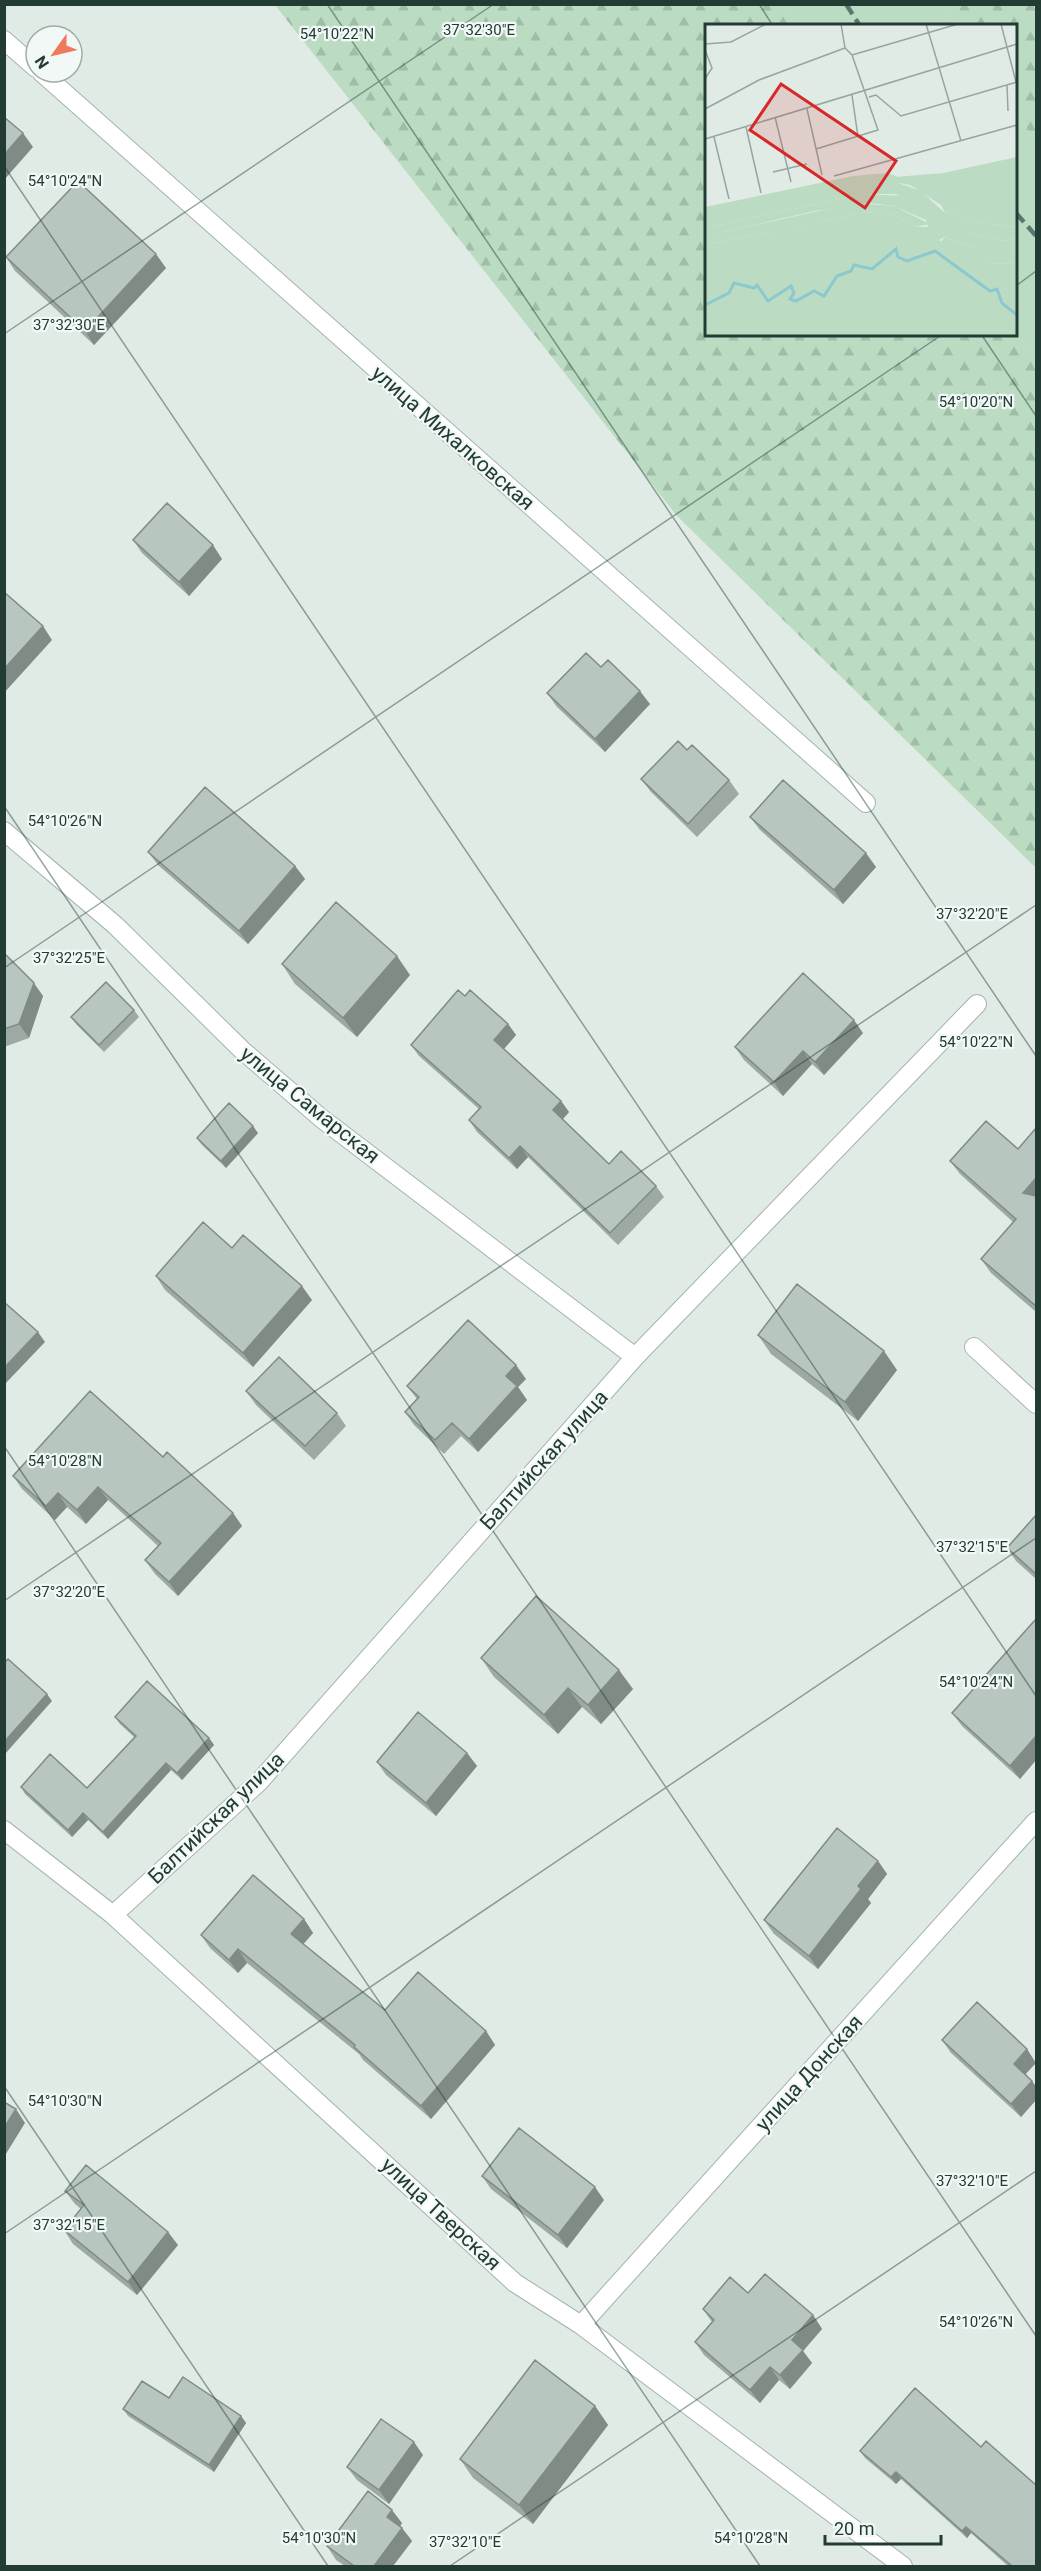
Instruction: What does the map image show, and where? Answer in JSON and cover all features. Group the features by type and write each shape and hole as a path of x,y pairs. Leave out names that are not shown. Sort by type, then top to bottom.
{"street":[{"path":"4,40 24,58"},
{"name":"улица Михалковская","path":"54,84 866,803"},
{"name":"улица Самарская","path":"7,839 115,925 242,1050 321,1118 635,1357"},
{"name":"Балтийская улица","path":"113,1915 259,1782 635,1357 977,1004"},
{"path":"974,1347 1036,1404"},
{"name":"улица Донская","path":"581,2325 1036,1821"},
{"name":"улица Тверская","path":"4,1830 113,1915 515,2283 581,2325 903,2566"}],"green space":[{"path":"275,5 785,5 798,24 705,24 705,336 1017,335 1036,354 1036,868 677,516"},
{"path":"785,5 941,5 954,24 798,24"},
{"path":"941,5 1036,5 1036,143 1017,114 1017,24 954,24"},
{"path":"1017,114 1036,143 1036,354 1017,335"}],"building":[{"path":"4,117 23,133 4,155"},
{"path":"78,181 156,254 85,331 6,257"},
{"path":"167,503 213,545 179,582 133,540"},
{"path":"4,592 43,626 4,669"},
{"path":"586,653 601,667 608,660 640,691 595,739 547,693"},
{"path":"678,741 687,750 692,745 729,780 688,824 641,779"},
{"path":"783,780 866,853 834,890 750,817"},
{"path":"205,787 295,866 239,931 148,852"},
{"path":"336,902 397,956 343,1018 282,964"},
{"path":"4,953 34,983 19,1024 4,1029"},
{"path":"803,973 854,1020 815,1062 803,1051 774,1082 735,1047"},
{"path":"106,982 134,1010 99,1045 71,1017"},
{"path":"458,990 465,996 470,990 508,1024 494,1040 561,1101 553,1110 609,1164 621,1151 656,1186 610,1233 520,1146 509,1158 469,1120 481,1107 411,1045"},
{"path":"229,1103 253,1126 221,1161 197,1138"},
{"path":"986,1121 1018,1149 1036,1128 1036,1178 1023,1193 1036,1196 1036,1306 981,1259 1016,1219 950,1161"},
{"path":"203,1222 232,1248 243,1235 302,1286 243,1353 156,1276"},
{"path":"797,1284 884,1351 845,1402 758,1335"},
{"path":"4,1302 38,1332 4,1368"},
{"path":"468,1320 516,1365 506,1376 517,1386 469,1439 452,1423 435,1440 405,1412 419,1397 407,1386"},
{"path":"279,1357 337,1413 305,1446 246,1391"},
{"path":"90,1391 163,1457 167,1452 233,1513 169,1582 145,1560 161,1543 98,1487 77,1510 58,1493 46,1506 13,1476"},
{"path":"1036,1515 1036,1574 1007,1548"},
{"path":"536,1596 619,1670 588,1705 568,1688 544,1715 481,1658"},
{"path":"1036,1619 1036,1736 1010,1766 952,1713"},
{"path":"8,1659 47,1694 4,1742 4,1663"},
{"path":"147,1681 209,1738 177,1773 166,1763 103,1832 83,1813 68,1830 21,1787 50,1754 87,1788 136,1736 115,1717"},
{"path":"418,1712 467,1753 426,1803 377,1762"},
{"path":"837,1828 878,1861 858,1886 861,1889 809,1956 764,1920"},
{"path":"253,1875 304,1919 291,1934 385,2010 418,1972 486,2031 421,2106 354,2047 355,2045 238,1949 229,1960 201,1935"},
{"path":"977,2002 1027,2049 1014,2064 1032,2081 1011,2104 942,2040"},
{"path":"4,2102 16,2109 4,2128"},
{"path":"519,2128 595,2187 558,2235 482,2176"},
{"path":"86,2165 168,2232 128,2282 64,2230 84,2205 65,2191"},
{"path":"765,2274 813,2315 792,2340 803,2350 780,2375 770,2367 750,2390 695,2342 714,2320 703,2309 730,2277 748,2293"},
{"path":"535,2360 595,2406 519,2505 460,2459"},
{"path":"183,2377 241,2416 209,2465 123,2409 142,2381 169,2398"},
{"path":"915,2388 981,2447 986,2441 1036,2485 1036,2566 1012,2566 966,2527 962,2531 896,2472 891,2477 860,2451"},
{"path":"381,2419 414,2442 379,2490 347,2467"},
{"path":"368,2491 392,2510 387,2517 402,2528 374,2566 354,2566 327,2546"}],"railway":[{"path":"846,4 859,24"},
{"path":"1017,214 1036,236"}]}
